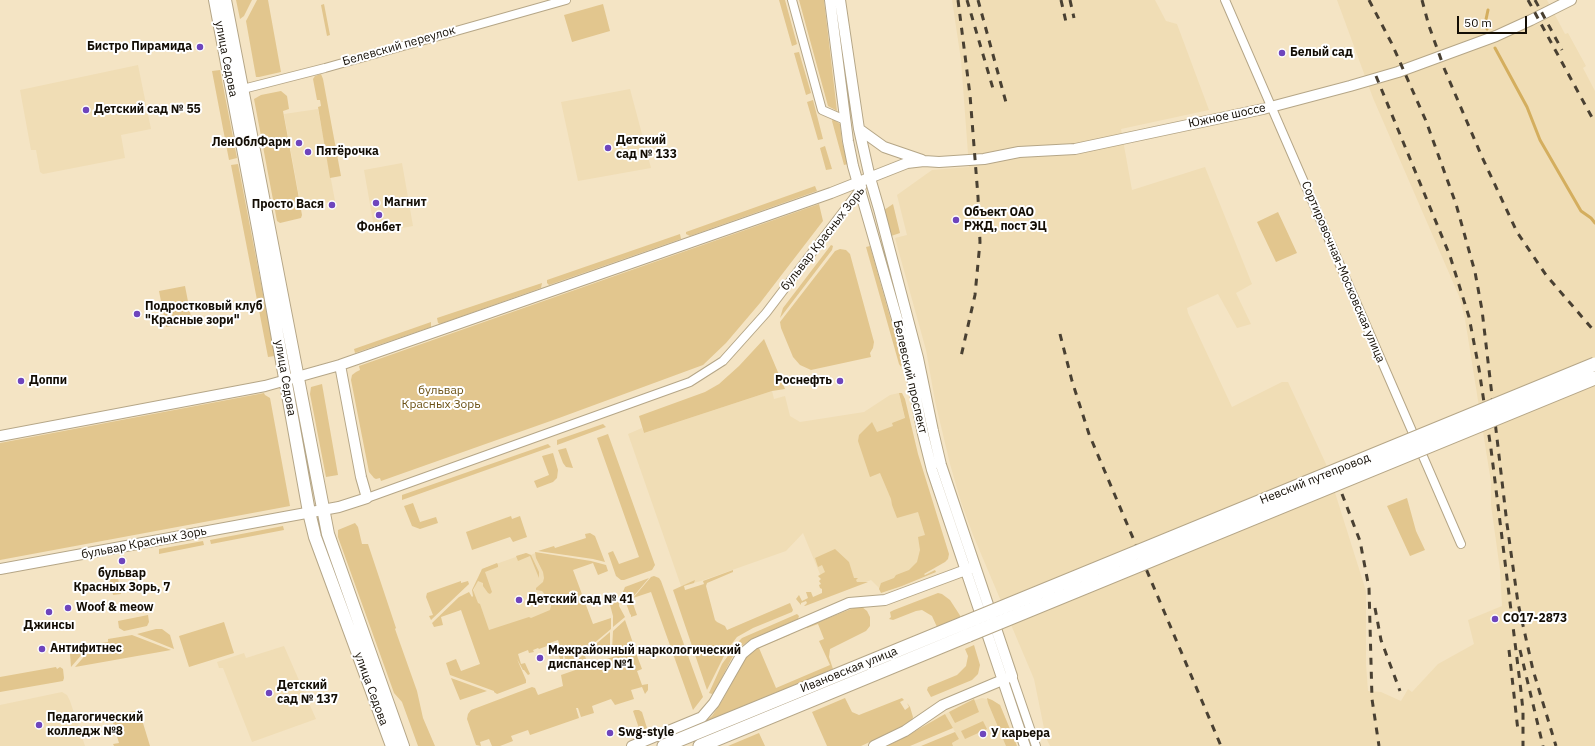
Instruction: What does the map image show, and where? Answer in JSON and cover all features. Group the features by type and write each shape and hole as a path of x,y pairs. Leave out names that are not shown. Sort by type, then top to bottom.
{"main road":[{"name":"улица Седова","path":"215,0 237,90 298,377 322,510 328,534 402,746"},
{"name":"улица Седова","path":"225,0 237,90 285,380 309,512 315,537 392,746"},
{"name":"Невский путепровод","path":"1037,600 1595,364"},
{"name":"Невский путепровод","path":"1037,600 1595,378"},
{"name":"Ивановская улица","path":"664,746 1037,600"},
{"name":"Ивановская улица","path":"700,746 966,629"}],"street":[{"name":"Белевский переулок","path":"237,90 319,69 566,0"},
{"path":"792,0 822,110 845,120"},
{"name":"Белевский проспект","path":"830,0 845,120 852,160 908,357 932,470 971,568"},
{"name":"Белевский проспект","path":"840,0 859,129 870,178 918,358 932,431 971,568 1008,678 1036,746"},
{"name":"Сортировочная-Московская улица","path":"1225,0 1461,544"},
{"name":"Южное шоссе","path":"870,178 907,163 984,159 1019,152 1075,149 1272,107 1398,72 1513,29 1571,0"},
{"path":"859,129 884,147 924,161"},
{"name":"бульвар Красных Зорь","path":"0,436 266,386 340,365 859,186 870,178"},
{"name":"бульвар Красных Зорь","path":"0,569 339,506 367,498 690,382 723,361 766,313 859,186"},
{"path":"340,365 361,477 367,498"},
{"path":"632,746 702,717 714,703 742,654 754,644 849,603 885,600 971,568"},
{"path":"874,746 905,731 943,705 1008,678"},
{"name":"Белевский проспект","path":"1008,678 1025,746"}],"shaded area":[{"path":"952,0 1155,0 1166,21 1177,24 1209,110 1121,129 1132,190 1205,167 1252,284 1236,293 1251,324 1237,328 1218,294 1187,308 1188,313 1232,407 1282,382 1288,382 1326,464 1366,591 1366,664 1368,691 1381,692 1401,701 1408,689 1412,692 1438,664 1474,644 1468,620 1502,606 1500,570 1491,505 1491,482 1465,319 1459,296 1373,98 1337,0 1547,0 1565,34 1568,33 1586,66 1583,68 1595,91 1595,746 1050,746 1046,738 1034,679 973,535 961,502 935,401 926,350 895,238 907,235 897,195 932,170 969,167 961,60"},
{"name":"Детский сад № 55","path":"138,65 151,129 121,135 125,158 43,174 40,172 36,150 31,150 20,90"},
{"name":"Детский сад № 133","path":"630,89 651,168 578,181 561,102"},
{"name":"Пятёрочка","path":"318,109 335,201 301,207 284,114"},
{"path":"402,163 413,226 375,233 364,170"},
{"path":"772,391 774,399 785,396 790,416 800,422 864,412 890,395 899,393 915,462 939,550 884,587 879,588 871,580 829,596 803,533 786,551 701,581 681,586 628,434 642,428 644,433"},
{"name":"Детский сад № 41","path":"527,553 531,555 535,553 565,608 489,635 473,592 482,569"},
{"name":"Детский сад № 137","path":"284,646 316,719 252,742 223,668 219,668 217,662 244,653 246,658"},
{"name":"Педагогический колледж №8","path":"62,692 67,695 70,701 85,746 0,746 0,705"},
{"path":"982,698 992,700 1000,705 1017,746 953,746 952,743 959,739 945,714 966,703"}],"green space":[{"path":"236,0 252,0 244,16 240,19"},
{"path":"257,0 268,0 281,72 259,77 256,77 246,21"},
{"path":"779,0 785,0 797,44 792,46"},
{"path":"799,0 824,0 837,111 828,106"},
{"path":"324,4 330,35 327,36 321,5"},
{"path":"603,4 610,31 572,42 564,15"},
{"path":"799,52 811,93 806,95 794,53"},
{"path":"220,70 237,158 229,160 212,71"},
{"path":"321,74 341,176 330,178 318,107 321,106 320,100 317,100 313,79 315,76"},
{"path":"281,91 287,96 289,109 283,111 302,215 301,218 280,223 277,221 254,99 261,95"},
{"path":"813,100 823,139 818,140 807,102"},
{"path":"833,119 840,124 842,142 848,164 844,165 832,121"},
{"path":"825,146 832,169 826,170 820,148"},
{"path":"238,164 275,356 268,357 231,165"},
{"path":"815,186 817,191 690,236 686,234 686,232"},
{"name":"бульвар Красных Зорь","path":"819,204 823,221 760,303 726,343 703,365 381,481 380,478 374,478 369,472 351,380 352,375 360,370 359,366"},
{"path":"893,204 900,233 891,236 884,210"},
{"path":"1278,212 1297,253 1276,262 1257,222"},
{"path":"680,234 681,239 549,285 547,283 547,280"},
{"path":"831,245 833,246 832,250 780,318 783,308"},
{"path":"870,246 903,363 901,367 866,247"},
{"path":"840,249 846,250 850,254 874,342 870,353 871,357 811,370 800,365 793,357 780,322 835,251"},
{"path":"542,283 541,288 440,324 438,323 437,318"},
{"path":"185,286 192,322 166,327 159,291"},
{"path":"431,322 431,327 355,353 354,349"},
{"path":"764,339 785,389 772,391 644,433 639,416 705,392 719,384 739,366"},
{"path":"322,384 338,475 326,477 310,394 311,387"},
{"path":"264,393 270,398 290,506 0,560 0,443"},
{"path":"899,393 902,393 905,399 918,454 949,554 948,559 945,562 924,574 925,575 935,570 936,572 881,593 879,589 881,583 909,570 917,562 920,550 918,537 925,535 918,512 897,518 880,473 870,477 858,441 859,435 872,422 877,432 893,426 892,423 905,418"},
{"path":"603,424 606,427 557,445 557,440"},
{"path":"608,434 655,565 652,570 624,580 621,580 616,576 608,553 613,551 619,564 639,557 597,438"},
{"path":"548,444 551,447 402,500 402,495"},
{"path":"566,448 573,468 566,467 558,450"},
{"path":"553,453 558,470 557,478 553,482 537,488 534,481 549,475 542,456"},
{"path":"1407,498 1416,531 1425,550 1410,556 1387,506"},
{"path":"413,503 420,522 436,517 438,523 420,529 412,526 404,506"},
{"path":"511,516 512,519 520,516 527,537 513,542 510,537 472,550 466,532"},
{"path":"355,523 358,527 362,544 368,544 396,628 395,629 417,691 423,718 435,746 418,746 402,702 394,693 338,537 338,530"},
{"path":"283,526 284,530 211,544 210,540"},
{"path":"590,533 595,536 605,562 538,551 554,546 555,548 586,538 585,534"},
{"path":"203,541 204,545 159,554 159,549"},
{"path":"835,549 849,562 854,578 858,578 856,580 857,582 868,582 805,606 807,603 806,601 801,603 801,605 796,599 799,595 802,601 808,598 806,592 811,592 813,597 822,593 822,589 819,585 821,584 819,581 821,579 818,576 825,572 822,565 818,567 815,558"},
{"path":"535,552 591,561 606,565 608,571 598,575 593,563 573,570 593,624 611,618 611,629 568,665 563,650 563,660 561,661 557,651 561,650 558,640 547,644 547,646 533,650 534,652 529,653 528,650 518,654 521,664 525,663 530,674 528,675 523,670 517,659 526,683 497,694 494,691 450,675 446,663 456,659 461,671 480,664 461,610 441,617 443,625 434,627 432,623 459,597 469,592 472,597 473,596 472,590 482,569 497,563 498,565 498,567 485,572 492,592 490,594 483,586 483,583 478,581 473,590 478,603 480,604 489,630 529,617 531,618 550,610 551,602 542,591 536,590 536,588 543,582 544,578"},
{"path":"526,553 531,555 539,572 539,578 530,556 518,561 516,556"},
{"path":"116,568 121,594 113,595 108,570"},
{"path":"733,570 733,572 707,583 706,586 715,620 725,626 727,630 790,603 793,610 792,612 753,628 737,637 727,650 707,690 673,590 695,580 694,583 684,586 685,590 704,584 703,581"},
{"path":"654,576 659,578 661,581 703,697 693,710 651,592 633,598 651,577"},
{"path":"649,578 633,597 627,600 626,599 625,601 622,594 625,587"},
{"path":"461,581 461,583 468,581 469,584 431,620 429,616 433,615 426,597 427,593"},
{"path":"938,593 950,600 961,617 937,627 932,616 922,610 893,620 889,619 891,617 890,612"},
{"path":"619,601 619,606 625,617 613,627 613,616 610,605"},
{"path":"632,601 637,615 631,617 626,603"},
{"path":"856,607 862,607 867,611 870,617 870,626 866,631 830,649 829,657 833,669 704,722 712,716 746,657 753,649 790,633 790,635 759,648 776,688 830,665 819,641 824,639 818,624 807,628 806,627"},
{"path":"797,614 799,616 798,619 752,639 740,647 735,652 714,693 709,693 722,664 742,638"},
{"path":"148,615 149,622 147,626 124,631 119,628 118,621"},
{"path":"625,620 633,643 612,650 613,631"},
{"path":"224,622 234,653 189,667 179,636"},
{"path":"162,629 170,635 174,649 137,634"},
{"path":"610,632 610,650 594,656 593,653 585,656 587,662 569,667"},
{"path":"132,635 171,650 75,667 95,644 108,642 108,639"},
{"path":"90,645 71,667 70,654 72,651 76,648"},
{"path":"974,645 980,665 978,674 972,680 931,697 927,690 928,687 957,675 966,666 968,656 965,649"},
{"path":"630,651 636,653 642,669 637,671 642,685 648,684 648,690 645,694 642,687 631,690 634,699 615,705 611,699 592,706 594,713 581,717 578,708 576,708 579,718 530,735 528,730 511,736 513,741 500,746 492,746 489,739 480,742 481,746 476,745 467,719 471,710 532,687 535,688 538,695 563,686 561,675"},
{"path":"56,667 57,669 60,667 63,669 63,681 0,692 0,677"},
{"path":"451,678 487,691 460,700"},
{"path":"845,698 852,712 859,715 902,698 904,700 900,702 905,710 909,707 907,703 910,707 913,717 912,721 907,725 861,746 827,746 812,712"},
{"path":"987,698 1000,705 1017,746 1006,746"},
{"path":"974,699 979,712 955,723 949,712"},
{"path":"139,710 150,746 114,746 113,744 119,743 111,716"},
{"path":"635,710 642,712 647,728 640,731 633,711"},
{"path":"945,714 953,728 910,746 887,746 903,738"},
{"path":"983,721 987,729 965,739 961,731"},
{"path":"704,722 703,723 666,738"},
{"path":"955,732 959,739 952,743 953,746 921,746"},
{"path":"759,733 765,746 728,746"}],"waterway":[{"path":"1487,29 1485,24 1488,10"},
{"path":"1495,48 1527,107 1540,140 1581,211 1595,223"}],"railway":[{"path":"958,0 970,95 980,242 975,295 960,361"},
{"path":"967,0 994,92"},
{"path":"978,0 1007,106"},
{"path":"1061,0 1066,22"},
{"path":"1070,0 1074,18"},
{"path":"1369,0 1392,44 1426,121 1456,204 1475,272 1482,310 1507,524 1518,603 1533,670 1556,746"},
{"path":"1422,0 1429,26 1442,62"},
{"path":"1528,0 1595,123"},
{"path":"1535,0 1562,50"},
{"path":"1444,68 1482,157 1517,232 1546,275 1595,332"},
{"path":"1376,76 1450,256 1469,317 1479,369 1491,449 1521,691 1523,711 1523,746"},
{"path":"1060,334 1072,381 1089,434 1221,746"},
{"path":"1342,494 1360,541 1369,588 1372,699 1379,746"},
{"path":"1375,608 1381,640 1400,691"},
{"path":"1509,650 1518,731"},
{"path":"1520,650 1543,746"}],"place":[{"name":"Бистро Пирамида","path":"200,47"},
{"name":"Белый сад","path":"1282,53"},
{"name":"Детский сад № 55","path":"86,110"},
{"name":"ЛенОблФарм","path":"299,143"},
{"name":"Детский сад № 133","path":"608,148"},
{"name":"Пятёрочка","path":"308,152"},
{"name":"Магнит","path":"376,203"},
{"name":"Просто Вася","path":"332,205"},
{"name":"Фонбет","path":"379,215"},
{"name":"Объект ОАО РЖД, пост ЭЦ","path":"956,220"},
{"name":"Подростковый клуб \"Красные зори\"","path":"137,314"},
{"name":"Доппи","path":"21,381"},
{"name":"Роснефть","path":"840,381"},
{"name":"бульвар Красных Зорь, 7","path":"122,561"},
{"name":"Детский сад № 41","path":"519,600"},
{"name":"Woof & meow","path":"68,608"},
{"name":"Джинсы","path":"49,612"},
{"name":"СО17-2873","path":"1495,619"},
{"name":"Антифитнес","path":"42,649"},
{"name":"Межрайонный наркологический диспансер №1","path":"540,658"},
{"name":"Детский сад № 137","path":"269,693"},
{"name":"Педагогический колледж №8","path":"39,725"},
{"name":"Swg-style","path":"610,733"},
{"name":"У карьера","path":"983,734"}]}
